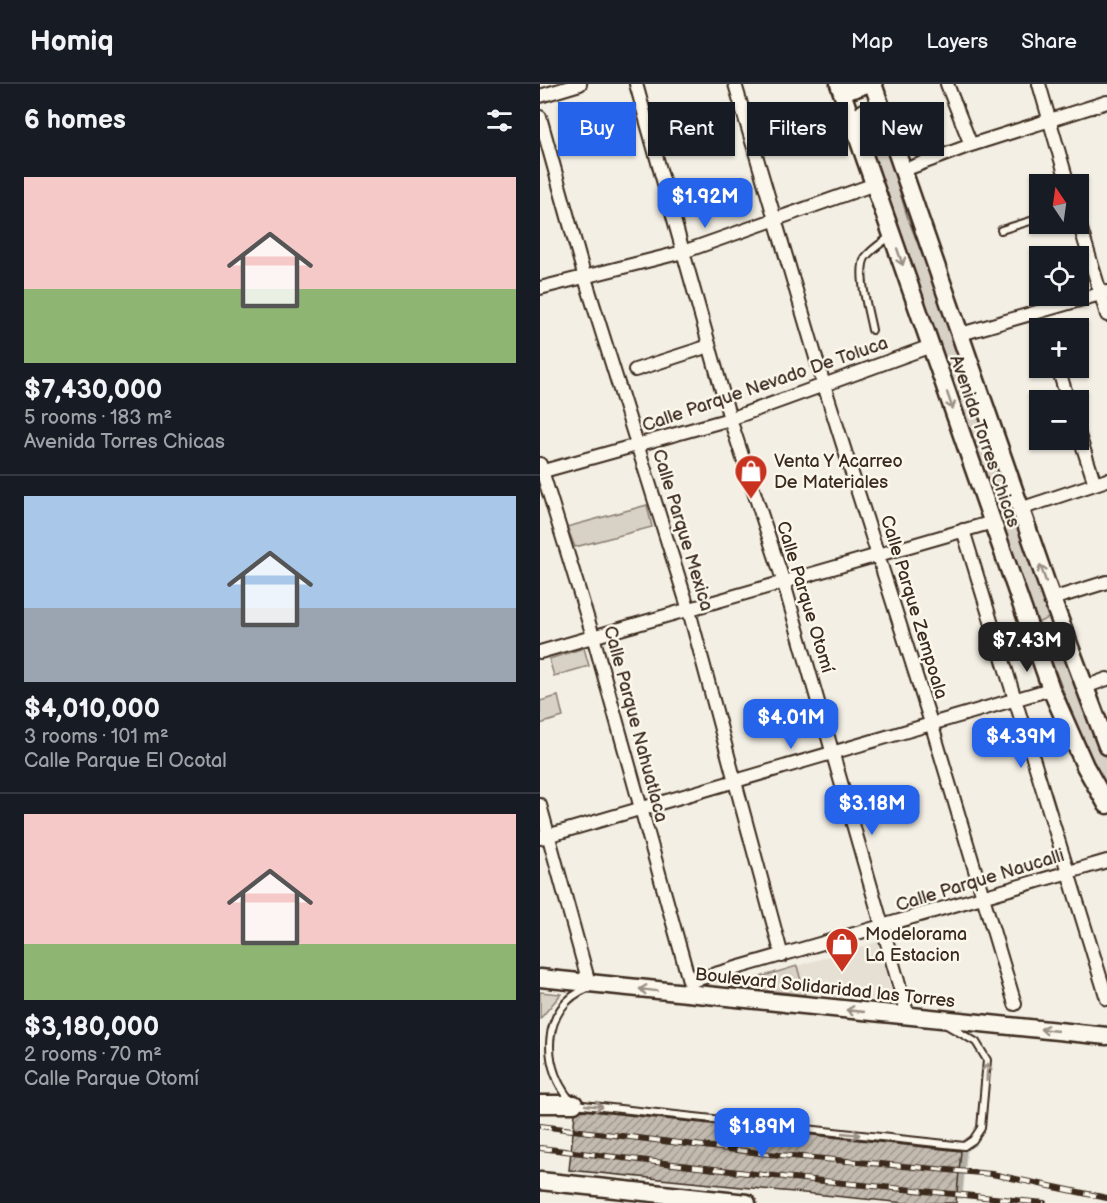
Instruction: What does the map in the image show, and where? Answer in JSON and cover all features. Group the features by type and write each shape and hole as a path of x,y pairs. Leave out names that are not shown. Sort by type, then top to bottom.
{"main road":[{"path":"840,85 853,89 867,84"},
{"name":"Avenida Torres Chicas","path":"873,84 880,102"},
{"name":"Avenida Torres Chicas","path":"840,85 1051,689 1084,765 1107,805"},
{"path":"854,123 860,116"},
{"name":"Avenida Torres Chicas","path":"899,156 1020,509 1107,746"},
{"path":"1032,636 1041,628 1061,625"},
{"name":"Boulevard Solidaridad las Torres","path":"540,978 596,984 692,988 908,1016 1107,1036"},
{"path":"540,1104 574,1104"},
{"path":"540,1181 747,1203"}],"street":[{"path":"540,96 580,84"},
{"name":"Calle Parque Otomí","path":"636,84 730,419 783,580 908,1016"},
{"name":"Calle Parque Zempoala","path":"735,84 824,385 932,726 1015,1004"},
{"path":"947,84 971,145"},
{"path":"1039,84 1065,174"},
{"path":"904,170 971,145 1107,102"},
{"name":"Calle Parque Mexica","path":"540,117 585,278 688,608 782,956"},
{"path":"540,288 683,252 776,221 875,184"},
{"path":"1083,234 1104,293 1107,315"},
{"path":"961,334 1104,293"},
{"path":"635,370 709,346"},
{"name":"Calle Parque Nevado De Toluca","path":"541,470 638,446 730,419 931,346"},
{"path":"1020,509 1101,482 1086,450"},
{"name":"Calle Parque Nahuatlaca","path":"541,470 593,636 692,988"},
{"path":"540,652 783,580 993,522"},
{"path":"963,530 1107,999"},
{"path":"1052,599 1107,582"},
{"path":"1085,687 1107,680"},
{"path":"544,837 932,726 1051,689"},
{"path":"540,805 544,837 596,984"},
{"name":"Calle Parque Naucalli","path":"692,988 782,956 1107,861"}],"lane":[{"path":"1001,230 1029,221"},
{"path":"872,330 864,285 864,262 866,257 893,234"},
{"path":"542,1047 546,1027 563,1001 596,984"},
{"path":"543,1057 553,1084 574,1104 964,1146 973,1140 981,1128 987,1060 976,1042 935,1019"}],"shaded area":[{"path":"874,156 889,156 907,216 959,350 1051,617 1037,623"},
{"path":"647,505 652,527 575,547 567,527"},
{"path":"1056,636 1107,757 1107,789 1091,763 1045,644"},
{"path":"584,648 589,666 554,676 549,659"},
{"path":"558,696 563,717 540,724 540,701"},
{"path":"878,942 893,1001 805,995 797,966"},
{"path":"797,966 805,995 730,986"},
{"path":"540,992 561,994 540,1019"}],"building":[{"path":"582,1110 961,1151 956,1203 905,1203 569,1170 575,1114"}],"railway":[{"path":"540,1126 769,1154 992,1174 1107,1198"},
{"path":"540,1148 764,1175 1044,1203"}],"place":[{"name":"Venta Y Acarreo De Materiales","path":"751,500"},
{"name":"Modelorama La Estacion","path":"842,973"}]}
